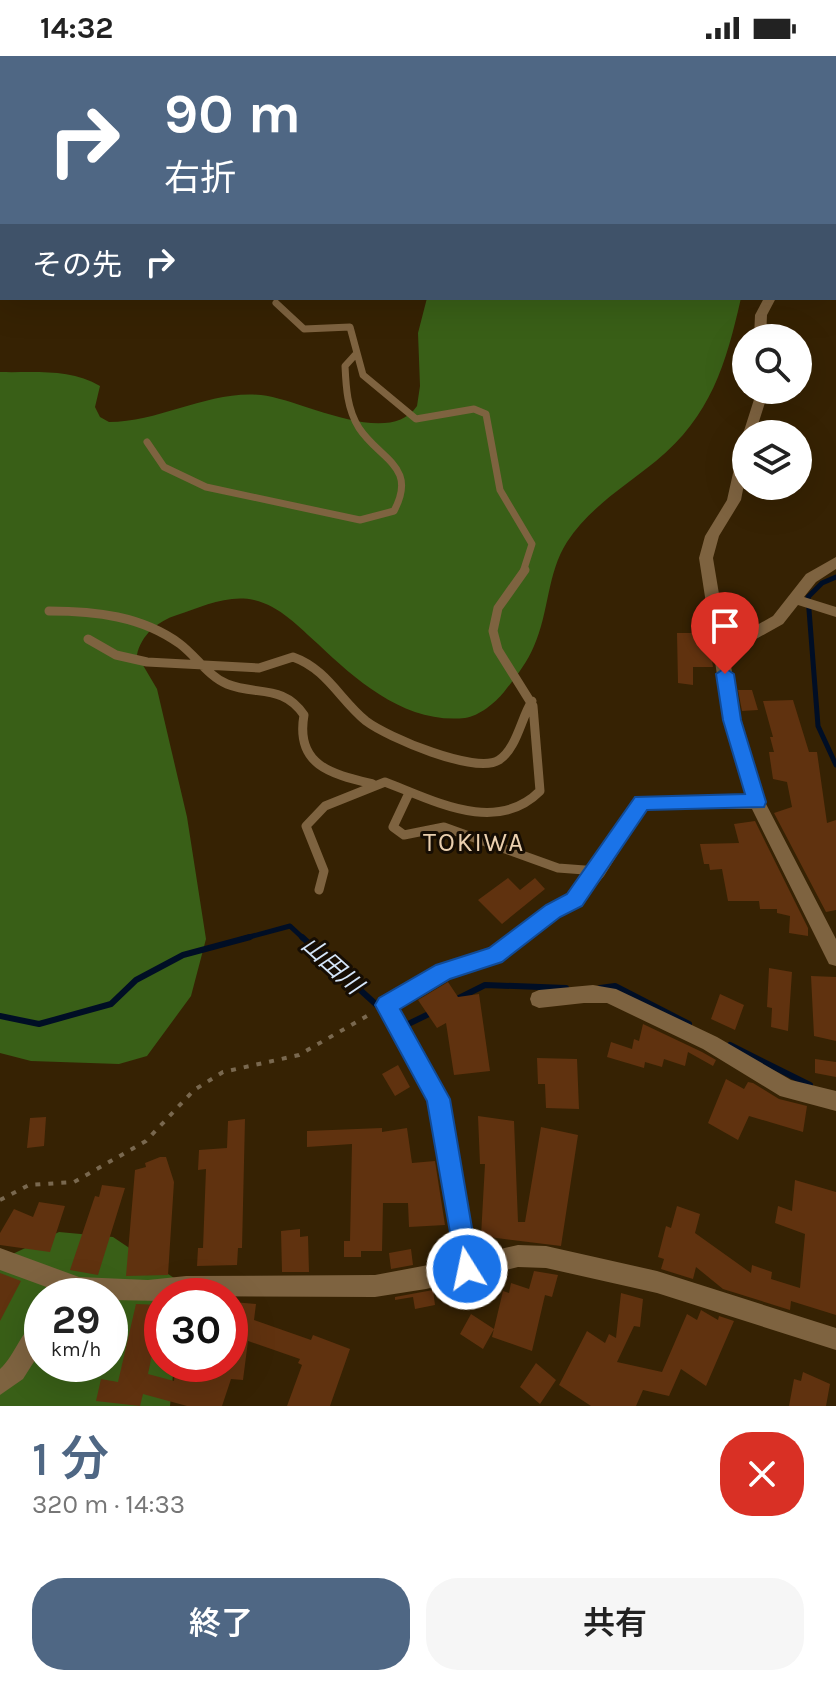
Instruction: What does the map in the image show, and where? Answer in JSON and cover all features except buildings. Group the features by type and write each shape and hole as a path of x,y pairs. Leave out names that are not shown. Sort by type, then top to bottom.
{"street":[{"path":"761,324 761,315 769,300"},
{"path":"734,500 712,536 706,558 732,720 757,802 836,958"},
{"path":"721,652 778,620 811,578 836,562"},
{"path":"796,599 836,612"},
{"path":"467,1269 438,1099 386,1005 444,971 495,955 553,911 574,900 598,871 641,802 757,802"},
{"path":"539,999 571,999 600,992 609,995 710,1043 787,1089 836,1101"},
{"path":"128,1291 186,1287 375,1286 518,1256 546,1257 657,1282 836,1339"},
{"path":"0,1259 39,1278"},
{"path":"0,1384 15,1371 24,1357"}],"lane":[{"path":"276,303 300,330 308,333 336,326 350,327 354,334 355,355 363,375 416,419 474,409 486,414 500,490 532,544 527,572 496,612 495,647 532,701 540,791 528,804 510,812 477,813 409,793 385,782 373,784 325,806 306,826 324,871 319,890"},
{"path":"147,442 164,467 206,487 360,520 394,511 402,500 403,483 396,465 360,430 351,411 345,366 355,355"},
{"path":"49,611 99,613 133,621 179,643 226,684 263,687 298,704 304,715 299,732 302,749 318,765 346,778 373,784"},
{"path":"88,639 101,650 146,663 265,667 281,657 291,656 333,683 372,726 435,753 483,765 501,760 532,701"},
{"path":"409,793 393,827 404,835 444,827 558,868 598,871"}],"path":[{"path":"0,1200 29,1185 74,1182 146,1141 194,1090 223,1072 299,1055 386,1005"}],"green space":[{"path":"426,300 740,300 722,367 703,407 675,444 597,508 567,542 560,554 543,620 531,652 504,692 481,712 465,718 443,718 423,714 384,698 281,612 254,600 215,602 170,618 151,630 142,641 137,655 157,689 187,817 206,939 191,996 147,1056 119,1064 31,1061 0,1053 0,372 51,373 88,380 100,386 95,407 100,417 109,422 147,417 222,397 261,395 343,418 386,423 404,418 417,406 420,386 418,333"},
{"path":"59,1232 113,1237 174,1278 144,1278 144,1382 172,1382 170,1406 0,1406 0,1260"}],"waterway":[{"path":"836,577 822,583 808,597 818,726 836,765"},
{"name":"山田川","path":"242,939 290,926 304,939"},
{"name":"山田川","path":"0,1016 39,1024 111,1004 136,980 183,955 250,937"},
{"name":"山田川","path":"302,937 380,1008"},
{"name":"山田川","path":"459,998 485,985 566,988"},
{"name":"山田川","path":"600,988 615,986 689,1024"},
{"name":"山田川","path":"402,1027 433,1012"},
{"name":"山田川","path":"730,1045 810,1085"}],"district":[{"name":"TOKIWA","path":"474,842"}],"route":[{"path":"467,1269 438,1099 386,1005 444,971 495,955 553,911 574,900 598,871 641,802 757,802 732,720 725,674"}]}
